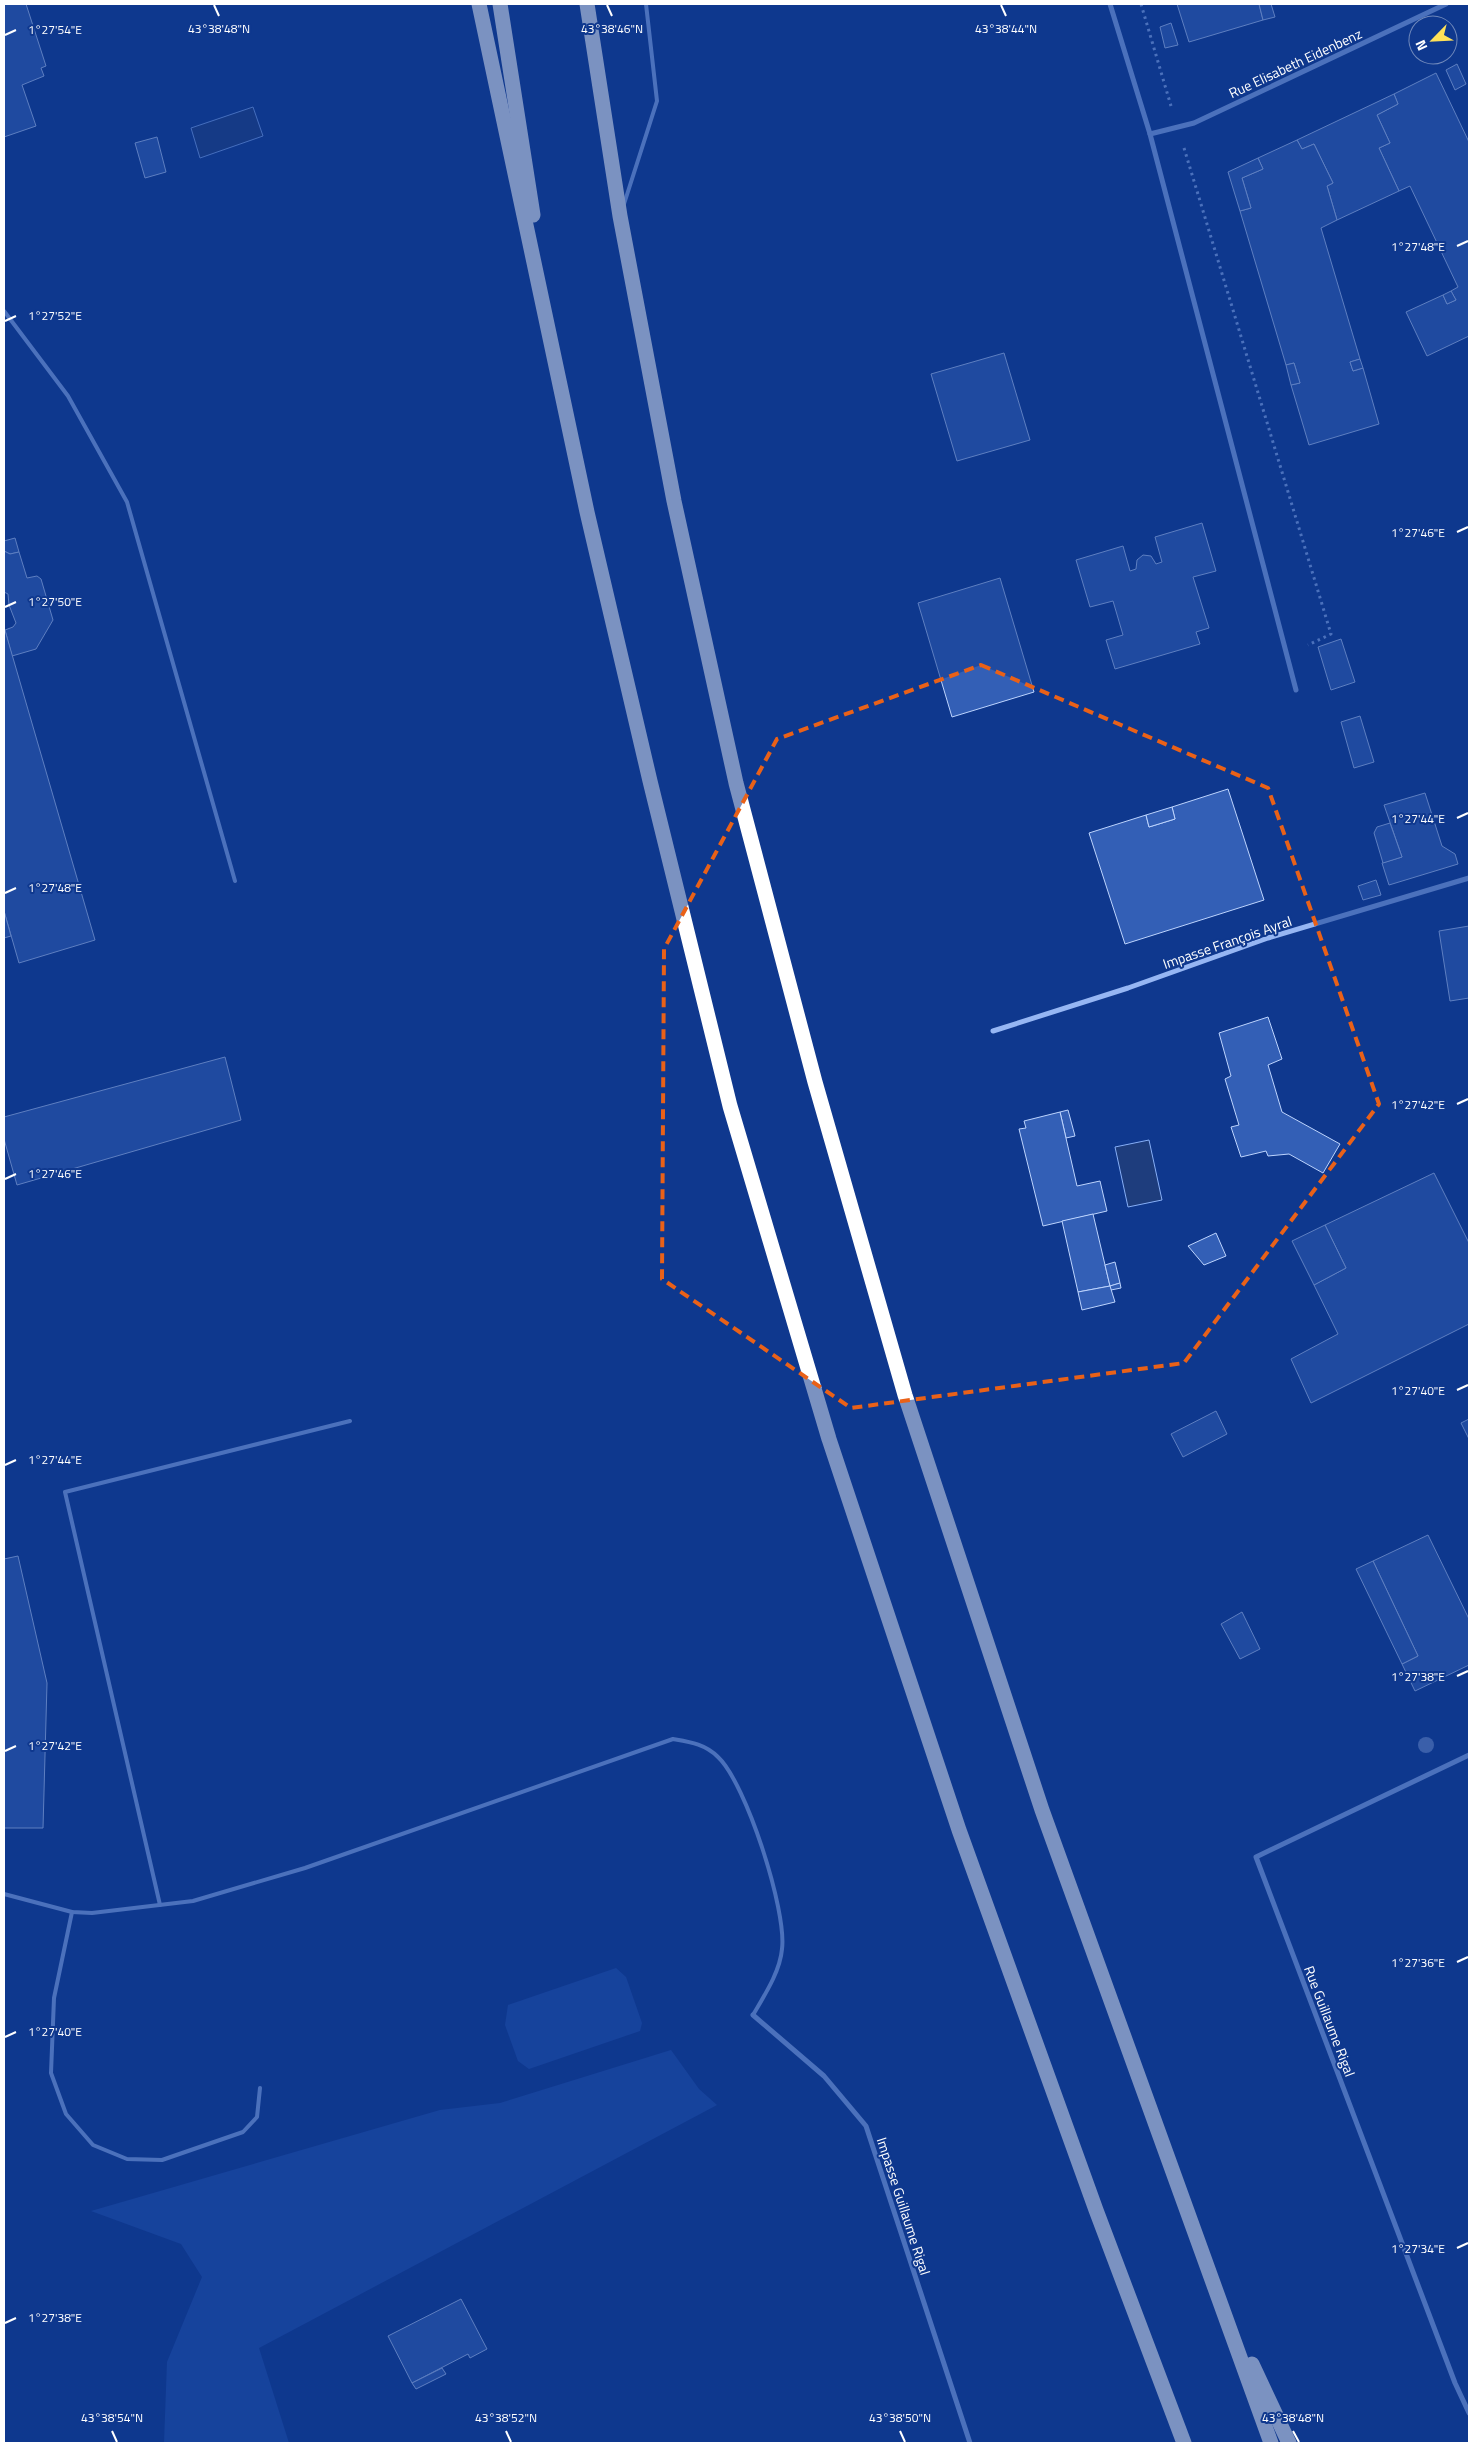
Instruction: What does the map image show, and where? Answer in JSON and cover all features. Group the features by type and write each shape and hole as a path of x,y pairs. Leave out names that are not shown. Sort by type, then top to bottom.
{"highway":[{"path":"479,4 565,401 587,512 650,781 730,1106 828,1439 959,1830 1096,2210 1184,2443"},
{"path":"500,4 565,401"},
{"path":"587,4 620,216 674,501 736,783 815,1082 905,1395 1042,1810 1271,2443"},
{"path":"1209,2272 1289,2443"}],"street":[{"path":"1110,4 1150,134 1296,690"},
{"name":"Rue Elisabeth Eidenbenz","path":"1150,134 1194,123 1446,4"},
{"name":"Impasse François Ayral","path":"993,1031 1128,988 1268,938 1469,878"},
{"name":"Rue Guillaume Rigal","path":"1469,1755 1256,1856 1455,2383 1469,2413"},
{"name":"Impasse Guillaume Rigal","path":"753,2016 824,2076 866,2126 970,2443"}],"lane":[{"path":"620,216 657,101 646,4"},
{"path":"4,311 68,396 127,502 234,881"},
{"path":"160,1906 65,1492 350,1421"},
{"path":"4,1894 72,1912 92,1913 193,1901 296,1870 673,1739 697,1742 718,1757 736,1782 762,1851 781,1915 782,1950 770,1984 753,2016"},
{"path":"72,1912 54,1998 51,2073 66,2114 93,2145 127,2160 162,2160 234,2136 243,2132 257,2118 260,2088"}],"path":[{"path":"1140,4 1331,634 1287,656"}],"highlighted area":[{"path":"981,665 1268,788 1379,1104 1184,1363 851,1408 662,1279 664,949 777,739"}],"shaded area":[{"path":"253,107 263,136 200,158 191,128"},
{"path":"1149,1140 1162,1200 1128,1207 1115,1147"},
{"path":"616,1968 626,1977 642,2023 640,2031 529,2069 518,2061 505,2025 508,2005"},
{"path":"671,2050 699,2089 717,2105 259,2348 289,2443 164,2443 167,2362 202,2277 181,2244 91,2211 440,2110 500,2103"}],"building":[{"path":"4,4 26,4 46,66 41,68 44,76 22,85 36,126 4,137"},
{"path":"1177,4 1259,4 1263,20 1189,42"},
{"path":"1259,4 1271,4 1275,17 1263,20"},
{"path":"1171,23 1178,45 1165,48 1160,27"},
{"path":"1457,65 1466,84 1455,90 1446,70"},
{"path":"1436,73 1469,142 1469,336 1427,356 1406,312 1443,295 1447,304 1456,300 1451,291 1458,287 1410,186 1399,191 1379,148 1390,143 1377,115 1398,104 1394,94"},
{"path":"1394,94 1398,104 1377,115 1390,143 1379,148 1399,191 1337,220 1327,186 1333,183 1314,144 1302,149 1297,140"},
{"path":"157,137 166,172 145,178 135,143"},
{"path":"1297,140 1302,149 1314,144 1333,183 1327,186 1337,220 1321,228 1360,359 1350,362 1353,371 1363,368 1379,424 1309,445 1291,385 1300,383 1294,363 1286,365 1240,211 1251,208 1242,178 1263,169 1258,158"},
{"path":"1258,158 1263,169 1242,178 1251,208 1240,211 1228,172"},
{"path":"1451,291 1456,300 1447,304 1443,295"},
{"path":"1004,353 1030,440 957,461 931,374"},
{"path":"1360,359 1363,368 1353,371 1350,362"},
{"path":"1294,363 1300,383 1291,385 1286,365"},
{"path":"1202,523 1216,571 1193,577 1209,628 1196,632 1200,644 1115,669 1106,640 1123,635 1113,601 1090,607 1076,560 1123,546 1130,571 1136,569 1137,560 1143,555 1151,556 1156,564 1162,562 1155,537"},
{"path":"15,538 19,552 10,554 4,551 4,541"},
{"path":"4,551 10,554 19,552 27,578 37,576 41,579 53,620 36,649 12,656 5,630 13,627 16,623 9,605 8,594 4,592"},
{"path":"1000,578 1034,692 952,717 918,603"},
{"path":"4,627 95,940 19,963 4,911"},
{"path":"1341,639 1355,682 1331,690 1318,647"},
{"path":"1360,716 1374,762 1354,768 1341,722"},
{"path":"1228,789 1264,900 1125,944 1089,833 1146,815 1149,827 1175,819 1172,807"},
{"path":"1425,793 1442,846 1455,854 1458,864 1389,885 1382,863 1402,857 1384,805"},
{"path":"1172,807 1175,819 1149,827 1146,815"},
{"path":"1390,823 1402,857 1383,863 1374,833 1377,827"},
{"path":"1376,880 1381,895 1363,900 1358,886"},
{"path":"4,911 11,936 4,938"},
{"path":"1469,926 1469,998 1450,1001 1439,931"},
{"path":"1268,1017 1282,1059 1268,1065 1282,1112 1340,1144 1323,1173 1289,1154 1268,1156 1266,1151 1241,1157 1231,1127 1239,1125 1225,1079 1231,1076 1219,1033"},
{"path":"225,1057 241,1120 17,1185 4,1139 4,1117"},
{"path":"1068,1110 1075,1136 1066,1138 1060,1112"},
{"path":"1060,1112 1077,1186 1100,1181 1107,1211 1043,1226 1019,1129 1026,1128 1024,1121"},
{"path":"1434,1173 1469,1243 1469,1324 1311,1403 1291,1359 1338,1334 1314,1285 1346,1268 1325,1225"},
{"path":"1093,1214 1110,1286 1078,1292 1062,1221"},
{"path":"1325,1225 1346,1268 1314,1285 1292,1241"},
{"path":"1216,1233 1226,1256 1204,1265 1188,1246"},
{"path":"1115,1262 1120,1283 1110,1286 1105,1265"},
{"path":"1120,1283 1121,1288 1111,1290 1110,1286"},
{"path":"1110,1286 1115,1302 1082,1310 1078,1292"},
{"path":"1216,1411 1227,1434 1183,1457 1171,1434"},
{"path":"1469,1419 1469,1439 1461,1423"},
{"path":"1428,1535 1469,1619 1469,1665 1415,1691 1402,1664 1418,1656 1373,1561"},
{"path":"18,1556 47,1683 43,1828 4,1828 4,1559"},
{"path":"1373,1561 1418,1656 1402,1664 1356,1569"},
{"path":"1242,1612 1260,1649 1240,1659 1221,1624"},
{"path":"461,2299 487,2349 470,2358 468,2354 412,2383 388,2336"},
{"path":"442,2368 446,2374 416,2389 412,2383"}]}
